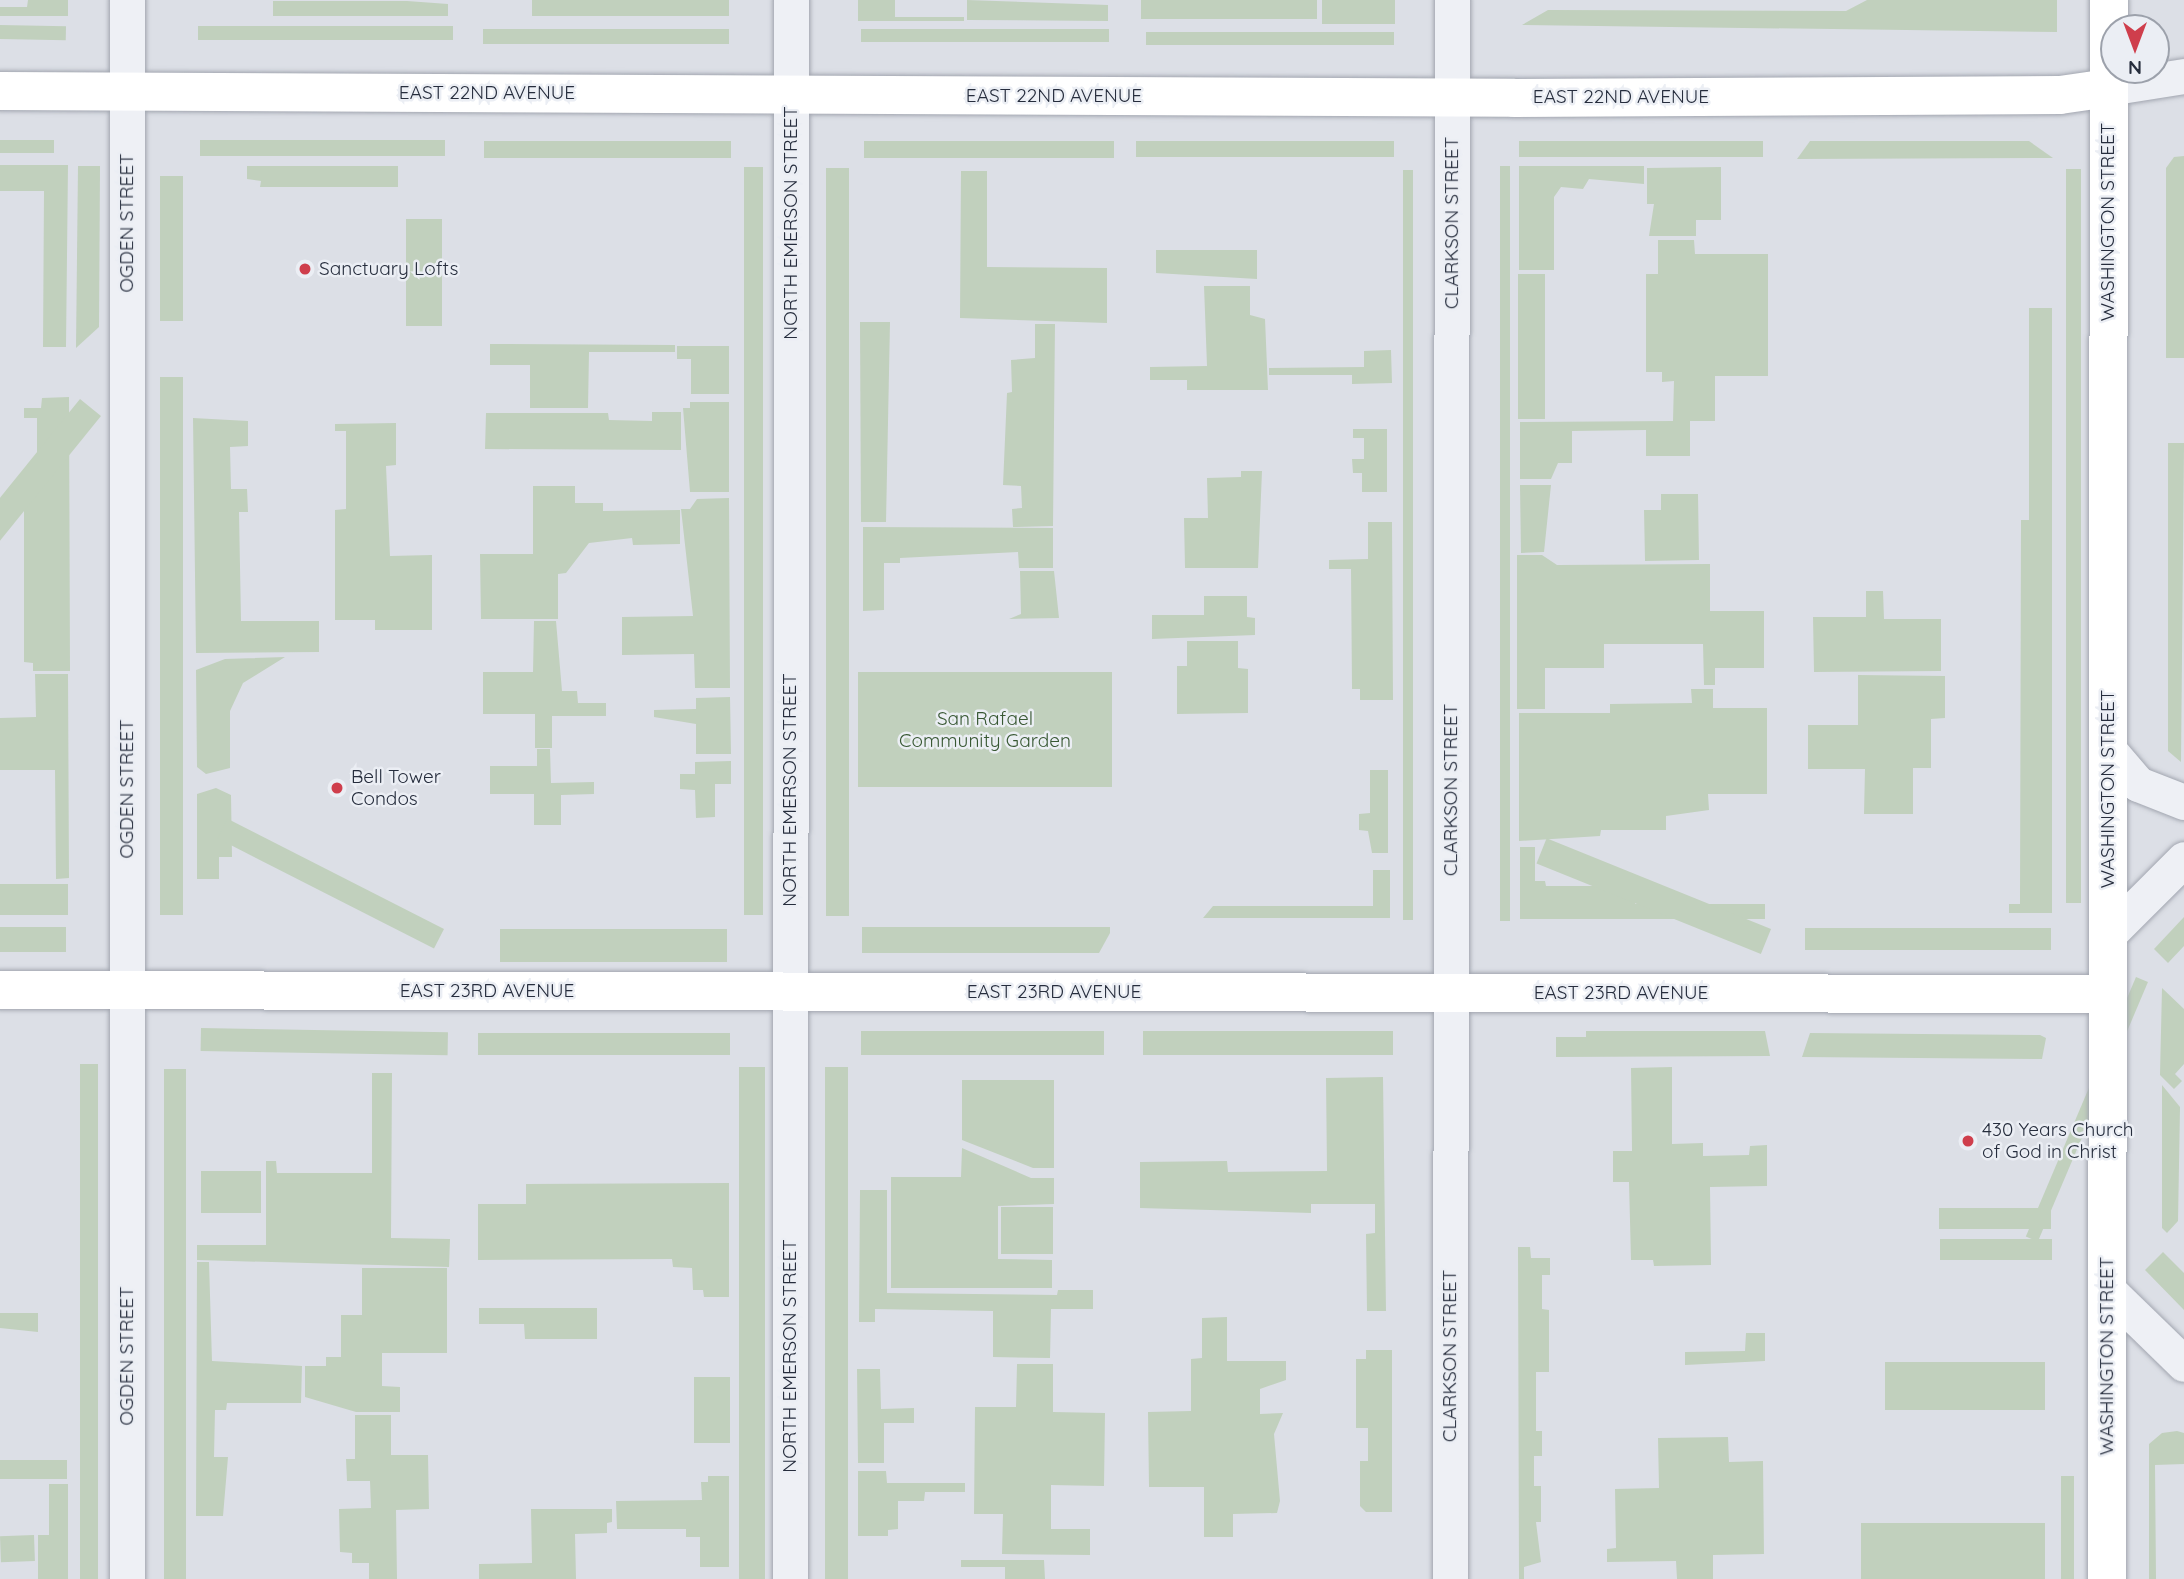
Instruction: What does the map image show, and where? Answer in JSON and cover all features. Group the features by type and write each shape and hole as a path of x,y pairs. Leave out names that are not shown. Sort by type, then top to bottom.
{"street":[{"name":"OGDEN STREET","path":"127,0 127,1579"},
{"name":"NORTH EMERSON STREET","path":"790,1579 791,0"},
{"name":"CLARKSON STREET","path":"1450,1579 1452,0"},
{"name":"WASHINGTON STREET","path":"2107,1579 2109,0"},
{"path":"2108,88 2184,76"},
{"name":"EAST 22ND AVENUE","path":"0,91 1452,97 2060,95 2108,88"},
{"path":"2108,748 2138,784 2184,802"},
{"path":"2108,935 2184,859"},
{"name":"EAST 23RD AVENUE","path":"0,990 2108,994"},
{"path":"2108,1290 2184,1364"}],"green space":[{"path":"28,0 68,0 68,16 0,16 0,7 27,7"},
{"path":"532,0 729,0 729,16 532,16"},
{"path":"858,0 895,0 895,17 964,17 964,21 858,21"},
{"path":"967,0 1108,5 1108,21 967,20"},
{"path":"1141,0 1317,0 1317,19 1141,19"},
{"path":"1322,0 1395,0 1395,24 1322,24"},
{"path":"1867,0 2057,0 2057,32 1522,25 1548,10 1846,11"},
{"path":"273,1 407,1 448,4 448,16 273,16"},
{"path":"0,25 66,26 66,40 0,39"},
{"path":"198,26 453,26 453,40 198,40"},
{"path":"483,29 729,29 729,44 483,44"},
{"path":"861,29 1109,29 1109,42 861,42"},
{"path":"1146,32 1394,32 1394,45 1146,45"},
{"path":"0,140 54,140 54,153 0,153"},
{"path":"200,140 445,140 445,156 200,156"},
{"path":"484,141 731,141 731,158 484,158"},
{"path":"864,141 1114,141 1114,158 864,158"},
{"path":"1136,141 1394,141 1394,157 1136,157"},
{"path":"1519,141 1763,141 1763,157 1519,157"},
{"path":"1810,141 2029,141 2053,158 1797,159"},
{"path":"2184,156 2184,358 2166,358 2166,168 2174,157"},
{"path":"0,165 68,165 66,347 43,347 44,191 0,191"},
{"path":"78,166 100,166 99,327 76,348"},
{"path":"247,166 398,166 398,187 260,187 261,181 247,179"},
{"path":"1500,166 1510,166 1510,921 1500,921"},
{"path":"1519,166 1644,166 1644,184 1589,179 1583,189 1561,187 1554,197 1554,270 1519,270"},
{"path":"744,167 763,167 763,915 744,915"},
{"path":"1721,167 1721,220 1696,220 1696,236 1649,236 1654,204 1647,204 1647,168"},
{"path":"826,168 849,168 849,916 826,916"},
{"path":"2066,169 2081,169 2081,903 2066,903"},
{"path":"1403,170 1413,170 1413,920 1403,920"},
{"path":"961,171 987,171 987,267 1107,268 1107,323 960,318"},
{"path":"160,176 183,176 183,321 160,321"},
{"path":"406,219 442,219 442,326 406,326"},
{"path":"1658,240 1694,240 1695,254 1768,254 1768,376 1715,376 1715,421 1690,421 1690,456 1646,456 1646,430 1572,431 1572,463 1558,463 1551,479 1520,479 1520,422 1673,421 1674,381 1662,382 1662,372 1646,372 1646,274 1658,274"},
{"path":"1156,250 1257,250 1257,279 1156,273"},
{"path":"1518,274 1545,274 1545,419 1518,419"},
{"path":"1204,286 1250,286 1250,315 1265,319 1268,390 1187,390 1187,380 1150,380 1150,367 1207,366"},
{"path":"2029,308 2052,308 2052,913 2009,913 2009,904 2020,904 2021,520 2029,520"},
{"path":"860,322 890,322 886,522 861,522"},
{"path":"1035,324 1055,324 1053,526 1013,527 1012,509 1022,508 1021,486 1003,485 1007,393 1012,392 1011,360 1035,358"},
{"path":"490,344 675,345 675,352 589,352 588,408 530,408 530,365 490,365"},
{"path":"677,346 729,346 729,394 691,394 691,359 677,359"},
{"path":"1391,350 1392,383 1352,384 1352,375 1269,375 1269,368 1364,367 1364,351"},
{"path":"160,377 183,377 183,915 160,915"},
{"path":"69,397 70,671 33,671 33,663 24,662 24,471 37,471 37,418 24,418 24,408 41,408 42,398"},
{"path":"80,399 101,416 0,541 0,498"},
{"path":"690,402 729,402 729,492 690,492 683,408 690,408"},
{"path":"652,412 681,412 681,450 485,449 486,413 608,413 609,420 652,421"},
{"path":"193,418 248,421 248,446 230,447 231,489 247,489 248,512 239,512 241,621 319,621 319,652 196,653"},
{"path":"396,423 396,465 386,466 390,556 432,555 432,630 375,630 375,620 335,620 335,510 346,509 346,431 335,431 335,424"},
{"path":"1353,429 1387,429 1387,492 1362,492 1362,473 1353,473 1352,459 1364,459 1364,438 1353,438"},
{"path":"2168,443 2184,443 2181,762 2168,751"},
{"path":"1241,471 1262,471 1258,568 1185,568 1184,518 1208,518 1207,478 1241,477"},
{"path":"1520,485 1551,485 1544,552 1521,553"},
{"path":"533,486 575,486 575,503 603,503 603,511 680,510 680,544 633,545 632,538 589,543 566,573 558,574 558,619 481,619 480,554 533,554"},
{"path":"1661,494 1698,494 1699,560 1645,561 1644,510 1661,510"},
{"path":"729,498 730,688 695,688 694,654 622,655 622,617 693,616 681,509 690,509 697,499"},
{"path":"1368,522 1392,522 1393,700 1360,700 1360,689 1352,689 1351,569 1329,569 1329,560 1368,559"},
{"path":"863,527 1053,528 1053,568 1019,568 1018,552 900,558 900,563 884,563 884,610 863,611"},
{"path":"1517,555 1542,555 1557,565 1710,564 1710,611 1764,611 1764,668 1715,668 1715,685 1704,685 1703,644 1604,644 1604,668 1545,668 1545,709 1517,709"},
{"path":"1020,571 1054,571 1059,618 1009,619 1021,614"},
{"path":"1866,591 1883,591 1884,619 1941,619 1941,671 1814,672 1813,617 1866,617"},
{"path":"1204,596 1247,596 1247,617 1255,618 1255,635 1152,639 1152,615 1204,615"},
{"path":"534,621 556,621 562,691 577,691 578,703 606,703 606,716 552,716 552,748 535,748 535,714 483,714 483,672 533,672"},
{"path":"1187,641 1238,641 1238,668 1248,669 1248,713 1177,714 1177,666 1187,666"},
{"path":"285,657 243,683 230,711 230,768 206,774 197,767 196,670 225,659"},
{"name":"San Rafael Community Garden","path":"858,672 1112,672 1112,787 858,787"},
{"path":"35,674 68,674 69,878 56,879 55,770 0,770 0,718 36,717"},
{"path":"1858,675 1945,676 1945,718 1931,719 1931,768 1913,768 1913,814 1864,814 1865,769 1808,769 1808,725 1858,725"},
{"path":"1691,689 1713,689 1713,708 1767,708 1767,794 1708,794 1709,810 1666,816 1666,830 1601,830 1600,836 1519,841 1519,713 1610,713 1610,704 1692,703"},
{"path":"730,697 731,754 696,754 696,724 654,717 654,710 696,709 696,698"},
{"path":"537,749 550,749 551,783 594,782 594,794 561,795 561,825 534,825 534,794 490,794 490,766 537,766"},
{"path":"731,761 731,784 715,784 715,817 696,818 695,790 680,789 680,774 695,774 695,762"},
{"path":"1370,770 1388,770 1388,853 1372,853 1368,831 1359,830 1359,814 1370,813"},
{"path":"216,788 231,795 232,857 219,857 219,879 197,879 197,794"},
{"path":"227,819 444,929 434,949 217,838"},
{"path":"1547,838 1771,929 1761,954 1537,863"},
{"path":"1520,847 1535,847 1535,881 1545,881 1546,886 1610,886 1610,878 1634,878 1635,904 1765,904 1765,919 1520,919"},
{"path":"1373,870 1390,870 1390,918 1203,918 1213,906 1373,906"},
{"path":"0,884 68,884 68,915 0,915"},
{"path":"2184,917 2184,946 2168,963 2154,949"},
{"path":"0,927 66,927 66,952 0,952"},
{"path":"862,927 1110,927 1110,933 1099,953 862,953"},
{"path":"1805,928 2051,928 2051,950 1805,950"},
{"path":"500,929 727,929 727,962 500,962"},
{"path":"2136,977 2148,982 2038,1242 2026,1237"},
{"path":"2162,988 2184,1009 2184,1064 2175,1074 2182,1081 2174,1089 2160,1075"},
{"path":"201,1028 448,1032 448,1055 201,1051"},
{"path":"861,1031 1104,1031 1104,1055 861,1055"},
{"path":"1143,1031 1393,1031 1393,1055 1143,1055"},
{"path":"1586,1031 1765,1031 1770,1056 1556,1057 1556,1037 1586,1037"},
{"path":"478,1033 730,1033 730,1055 478,1055"},
{"path":"1810,1033 2040,1035 2046,1038 2042,1059 1802,1057"},
{"path":"80,1064 98,1064 98,1579 80,1579"},
{"path":"739,1067 765,1067 765,1579 739,1579"},
{"path":"825,1067 848,1067 848,1579 825,1579"},
{"path":"1672,1067 1672,1144 1703,1143 1703,1156 1749,1155 1750,1146 1767,1145 1767,1186 1710,1187 1711,1265 1654,1266 1653,1260 1631,1260 1629,1182 1613,1182 1613,1151 1632,1151 1631,1068"},
{"path":"164,1069 186,1069 186,1579 164,1579"},
{"path":"372,1073 392,1073 391,1238 450,1239 449,1267 197,1260 197,1245 266,1245 266,1161 276,1161 277,1173 372,1173"},
{"path":"1383,1077 1386,1311 1367,1311 1366,1234 1375,1233 1375,1204 1311,1204 1311,1213 1140,1208 1140,1162 1227,1161 1228,1172 1327,1171 1326,1078"},
{"path":"962,1080 1054,1080 1054,1168 1033,1168 962,1140"},
{"path":"2162,1085 2180,1107 2178,1221 2167,1233 2162,1228"},
{"path":"962,1148 1031,1178 1054,1178 1054,1204 998,1206 998,1259 1052,1260 1052,1288 891,1288 891,1177 961,1177"},
{"path":"201,1171 261,1171 261,1213 201,1213"},
{"path":"729,1183 729,1297 704,1297 703,1290 693,1290 692,1268 673,1267 672,1259 478,1260 478,1204 526,1204 526,1184"},
{"path":"860,1190 887,1190 887,1293 1057,1295 1058,1290 1093,1290 1093,1309 1051,1309 1050,1358 993,1357 993,1311 875,1309 875,1322 859,1322"},
{"path":"1001,1207 1053,1207 1053,1254 1001,1254"},
{"path":"1939,1208 2051,1208 2051,1229 1939,1229"},
{"path":"1940,1239 2052,1239 2052,1260 1940,1260"},
{"path":"1518,1247 1530,1247 1531,1258 1550,1258 1550,1275 1542,1275 1542,1309 1549,1310 1549,1372 1536,1372 1536,1431 1542,1431 1542,1456 1534,1456 1534,1486 1541,1486 1541,1522 1536,1522 1541,1562 1524,1567 1524,1579 1519,1579"},
{"path":"2163,1252 2184,1273 2184,1310 2145,1270"},
{"path":"197,1262 209,1262 212,1361 302,1366 301,1403 227,1403 226,1410 215,1410 214,1457 228,1457 223,1516 196,1516"},
{"path":"362,1268 447,1268 447,1353 382,1353 382,1386 400,1387 400,1412 356,1412 305,1397 305,1366 326,1366 326,1357 341,1357 341,1315 362,1315"},
{"path":"479,1308 597,1308 597,1339 525,1339 524,1324 479,1324"},
{"path":"0,1313 38,1313 38,1332 0,1328"},
{"path":"1227,1317 1227,1361 1286,1361 1286,1380 1260,1389 1260,1414 1283,1413 1274,1434 1280,1501 1277,1513 1233,1514 1233,1537 1204,1537 1204,1487 1149,1487 1148,1412 1191,1411 1191,1359 1202,1358 1202,1318"},
{"path":"1746,1333 1765,1333 1765,1361 1685,1365 1685,1352 1745,1351"},
{"path":"1366,1350 1392,1350 1392,1512 1366,1512 1360,1506 1360,1461 1368,1461 1368,1428 1356,1428 1356,1359 1366,1359"},
{"path":"1885,1362 2045,1362 2045,1410 1885,1410"},
{"path":"1017,1364 1053,1364 1053,1412 1105,1413 1104,1486 1051,1485 1051,1529 1090,1529 1090,1555 1002,1554 1003,1514 974,1514 975,1407 1016,1407"},
{"path":"857,1369 880,1369 881,1409 914,1408 914,1423 884,1423 884,1463 858,1463"},
{"path":"694,1377 730,1377 730,1443 694,1443"},
{"path":"355,1415 391,1415 391,1455 428,1455 429,1509 396,1510 397,1579 369,1579 369,1563 352,1563 352,1553 340,1552 339,1509 371,1508 370,1481 347,1481 346,1459 355,1459"},
{"path":"2162,1433 2184,1433 2184,1464 2155,1465 2156,1579 2149,1579 2149,1444"},
{"path":"1728,1437 1729,1462 1763,1461 1764,1554 1713,1555 1713,1579 1677,1579 1676,1561 1607,1562 1607,1549 1616,1548 1615,1489 1659,1488 1658,1438"},
{"path":"0,1460 67,1460 67,1479 0,1479"},
{"path":"858,1471 886,1471 887,1483 965,1483 965,1492 925,1492 924,1501 898,1501 898,1529 888,1530 888,1536 858,1536"},
{"path":"708,1476 729,1476 729,1567 700,1567 700,1537 686,1537 686,1529 617,1529 616,1501 702,1500 701,1482 708,1482"},
{"path":"2061,1476 2074,1476 2074,1579 2061,1579"},
{"path":"49,1484 68,1484 68,1579 38,1579 38,1535 49,1535"},
{"path":"531,1509 612,1509 612,1522 607,1523 607,1533 575,1534 576,1579 479,1579 479,1564 532,1563"},
{"path":"1861,1523 2045,1523 2045,1579 1861,1579"},
{"path":"34,1535 35,1561 1,1562 0,1536"},
{"path":"961,1560 1044,1560 1045,1579 1005,1579 1005,1567 961,1567"}],"place":[{"name":"Sanctuary Lofts","path":"305,269"},
{"name":"Bell Tower Condos","path":"337,788"},
{"name":"430 Years Church of God in Christ","path":"1968,1141"}]}
